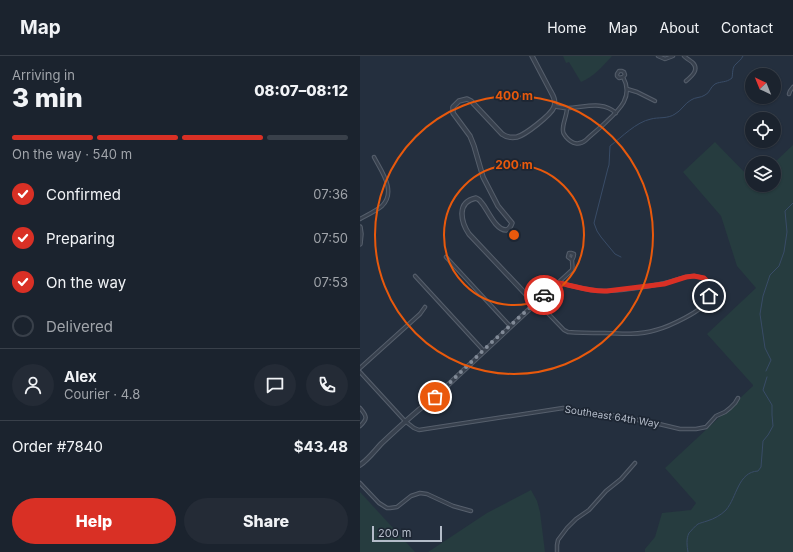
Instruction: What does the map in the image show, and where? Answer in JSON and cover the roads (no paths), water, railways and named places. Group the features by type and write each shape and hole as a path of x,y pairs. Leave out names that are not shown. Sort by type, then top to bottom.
{"street":[{"path":"532,56 554,97 555,103 550,114 530,130 517,137 510,137 502,134 471,101 464,99 457,102 453,107 453,113 470,136 484,177 498,206 512,225 509,228 504,229 499,226 490,216 480,200 474,199 468,202 464,207 462,215 463,223 469,234 536,303 564,330 568,332 628,334 645,333 664,328 688,317 708,302 709,296 709,285 705,279 689,276 664,284 600,292 584,290 559,283"},
{"path":"658,56 665,59 673,56"},
{"path":"684,56 694,64 695,68 693,75 686,81"},
{"path":"567,108 563,132 571,142 579,144 586,140 622,106 626,98 627,89 623,78"},
{"path":"789,94 793,87"},
{"path":"627,89 655,101"},
{"path":"554,106 562,108 600,106 610,108 616,113"},
{"path":"360,219 382,206 388,195 388,184 374,157"},
{"path":"360,226 360,244"},
{"path":"446,257 510,326"},
{"path":"360,465 367,460 405,421 435,397 510,326 559,283 572,270 572,260"},
{"path":"415,276 484,351"},
{"path":"360,368 420,314 425,307"},
{"path":"360,372 405,421"},
{"name":"Southeast 64th Way","path":"405,421 419,430 563,408 611,415 680,429 696,429 706,427 716,416 725,412 735,404 738,398"},
{"path":"360,408 366,417 365,422 360,426"},
{"path":"557,552 558,540 567,528 576,519 589,510 635,463"},
{"path":"360,483 378,503 387,508 397,507 411,496 420,493 427,494 453,506 471,511"}],"waterway":[{"path":"621,257 615,254 601,237 594,223 609,165 610,146 640,123 651,119 672,116 689,101 707,94 715,84 730,80 732,78 735,65 743,56"},
{"path":"766,371 771,360 765,348 760,314 763,296 770,275 779,266 784,252 787,232 785,211 793,203"},
{"path":"688,552 688,535 694,527 715,518 724,512 730,505 742,480 751,472 758,471 761,467 763,441 773,426 772,405 763,390 767,377"}]}
